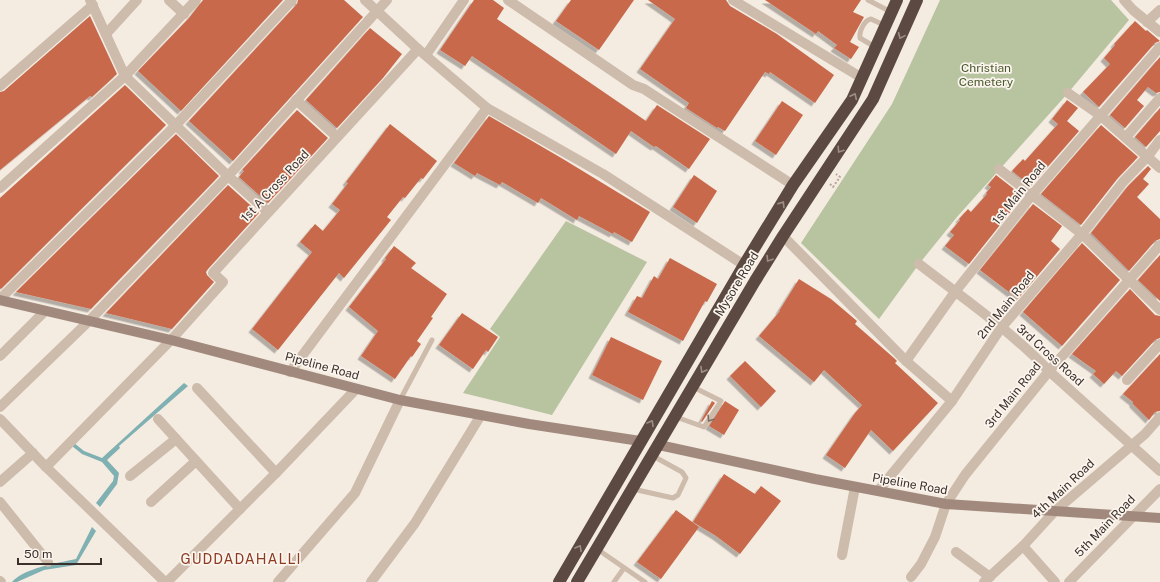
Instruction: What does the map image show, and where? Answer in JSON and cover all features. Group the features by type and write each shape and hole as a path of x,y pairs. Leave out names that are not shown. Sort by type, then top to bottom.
{"highway":[{"name":"Mysore Road","path":"559,582 744,265 794,185 852,100 897,0"},
{"name":"Mysore Road","path":"577,582 783,236 874,99 917,0"}],"street":[{"path":"106,34 137,0"},
{"path":"169,0 184,14"},
{"path":"2,181 125,76 196,0"},
{"path":"0,300 176,125 292,0"},
{"path":"365,0 422,52 488,108 603,174 744,265"},
{"path":"0,407 89,321 228,176 387,0"},
{"name":"1st A Cross Road","path":"171,340 223,282 213,273 337,137 422,52 464,0"},
{"path":"508,0 633,84 644,88 794,185"},
{"path":"733,0 862,78"},
{"path":"1124,0 1160,32"},
{"path":"0,86 92,3 125,76 228,176 268,212"},
{"path":"1147,22 1160,10"},
{"name":"1st Main Road","path":"906,361 955,292 1032,195 1160,47"},
{"path":"1068,93 1101,116 1160,168"},
{"path":"1126,137 1160,98"},
{"path":"296,100 337,137"},
{"path":"290,372 488,108"},
{"name":"2nd Main Road","path":"878,491 952,401 1001,328 1160,140"},
{"path":"999,169 1082,234 1160,310"},
{"path":"783,236 906,361 952,401"},
{"name":"3rd Main Road","path":"911,577 921,564 934,537 946,504 965,476 1049,371 1160,245"},
{"name":"3rd Cross Road","path":"919,264 1037,358 1049,371 1160,471"},
{"name":"Pipeline Road","path":"0,300 171,340 400,400 529,424 640,441"},
{"path":"0,356 45,311"},
{"path":"46,467 171,340"},
{"path":"1127,380 1160,344"},
{"path":"197,388 276,473"},
{"path":"0,418 46,467 105,523 161,581 240,509 356,389"},
{"path":"278,582 355,493 400,400"},
{"path":"371,582 415,523 481,415"},
{"name":"4th Main Road","path":"987,579 1022,546 1055,511 1145,434 1160,417"},
{"path":"158,419 240,509"},
{"path":"130,476 176,439"},
{"name":"Pipeline Road","path":"659,445 856,487 946,504 1160,518"},
{"path":"0,482 33,453"},
{"path":"151,502 196,461"},
{"path":"842,555 856,487"},
{"name":"5th Main Road","path":"1069,582 1160,489"},
{"path":"1,504 48,562"},
{"path":"1022,546 1055,582"},
{"path":"956,552 987,579"}],"lane":[{"path":"868,0 892,13"},
{"path":"876,47 862,40 859,36 865,22 869,19 886,26"},
{"path":"400,400 432,340"},
{"path":"676,416 704,427 721,401 693,387"},
{"path":"633,489 673,498 678,495 686,478 682,472 653,456"},
{"path":"597,549 645,582"},
{"path":"614,582 624,568"}],"path":[{"path":"833,187 840,177"}],"green space":[{"name":"Christian Cemetery","path":"940,0 1111,0 1129,20 1068,93 957,217 919,264 879,319 801,243 892,104"},
{"path":"566,221 647,262 552,415 463,393 500,337 490,329"}],"water":[{"path":"184,383 188,386 119,446 120,448 107,460 119,473 117,484 100,507 96,503 113,481 114,476 102,462 82,454 72,446 74,443 84,451 102,458"},
{"path":"92,527 96,531 76,565 44,570 17,582 12,582 17,577 33,570 51,564 76,559"}],"building":[{"path":"203,0 283,0 181,111 138,71 189,18"},
{"path":"298,0 344,0 363,17 233,161 189,121 297,4"},
{"path":"474,0 493,0 504,8 497,19 646,121 657,105 710,139 689,169 631,131 616,154 472,56 465,66 440,50"},
{"path":"571,0 634,0 599,50 556,21"},
{"path":"648,0 726,0 730,6 777,34 834,75 815,103 770,72 769,74 765,72 725,131 718,127 717,128 686,108 689,103 640,69 675,19"},
{"path":"765,0 861,0 853,12 864,17 850,42 859,47 851,59 834,48 837,45 818,31 816,34"},
{"path":"90,16 117,74 92,97 90,96 0,170 0,92 4,91"},
{"path":"1135,21 1160,41 1155,43 1099,107 1083,92 1110,64 1104,58 1115,45 1114,44"},
{"path":"370,28 402,54 383,78 337,128 306,100"},
{"path":"1160,57 1160,92 1156,93 1148,87 1137,100 1144,106 1125,128 1110,115"},
{"path":"125,85 166,125 1,289 0,198"},
{"path":"1067,100 1078,108 1067,121 1079,131 1031,186 1012,171 1023,159 1025,161 1058,124 1052,119"},
{"path":"782,101 803,115 776,155 755,141"},
{"path":"1160,108 1160,131 1146,147 1135,137"},
{"path":"297,110 328,138 268,203 239,177 244,171 242,170"},
{"path":"489,116 650,212 632,242 579,216 577,220 541,198 538,203 502,182 500,185 477,173 475,176 454,163"},
{"path":"390,124 437,161 423,179 421,178 405,198 403,197 387,217 391,220 344,278 339,273 278,350 252,329 312,252 300,242 315,224 323,231 340,210 332,204 348,183 346,182"},
{"path":"1101,125 1138,157 1118,178 1081,225 1041,194"},
{"path":"176,134 219,176 91,309 16,292"},
{"path":"1148,166 1151,169 1143,179 1149,184 1137,197 1160,219 1160,239 1155,241 1129,271 1091,233 1128,186"},
{"path":"694,175 717,191 697,223 673,207"},
{"path":"996,175 1023,196 969,264 945,246 954,235 950,232 960,220 959,219 968,209 971,212 987,194 986,193 991,187 988,185"},
{"path":"228,185 259,213 208,269 206,272 207,275 214,282 172,329 106,313"},
{"path":"1033,204 1062,226 1051,241 1060,249 1018,299 980,270"},
{"path":"1082,243 1120,280 1062,346 1023,312"},
{"path":"394,246 416,263 411,268 447,294 417,341 421,344 395,379 361,356 378,331 349,307 386,259 385,258"},
{"path":"1160,255 1160,301 1138,280"},
{"path":"670,258 717,284 707,302 705,301 683,341 628,312 637,296 642,298 654,276 658,279"},
{"path":"799,279 831,299 857,321 855,324 894,358 897,361 895,363 938,403 893,451 871,430 845,468 826,455 862,405 824,370 814,382 759,336 780,311"},
{"path":"1130,289 1155,315 1160,316 1160,338 1155,340 1122,376 1116,371 1104,384 1093,374 1096,371 1072,354"},
{"path":"462,313 498,337 488,352 486,350 473,369 439,345"},
{"path":"611,337 662,361 643,400 592,375"},
{"path":"1160,354 1160,411 1155,412 1149,420 1133,404 1133,402 1123,394"},
{"path":"745,361 776,391 761,407 730,376"},
{"path":"712,401 715,403 702,422 701,421"},
{"path":"725,401 739,410 724,435 709,426"},
{"path":"724,474 755,494 761,486 781,501 740,554 716,536 693,522"},
{"path":"676,510 699,527 661,579 637,562"}],"district":[{"name":"GUDDADAHALLI","path":"241,559"}]}
